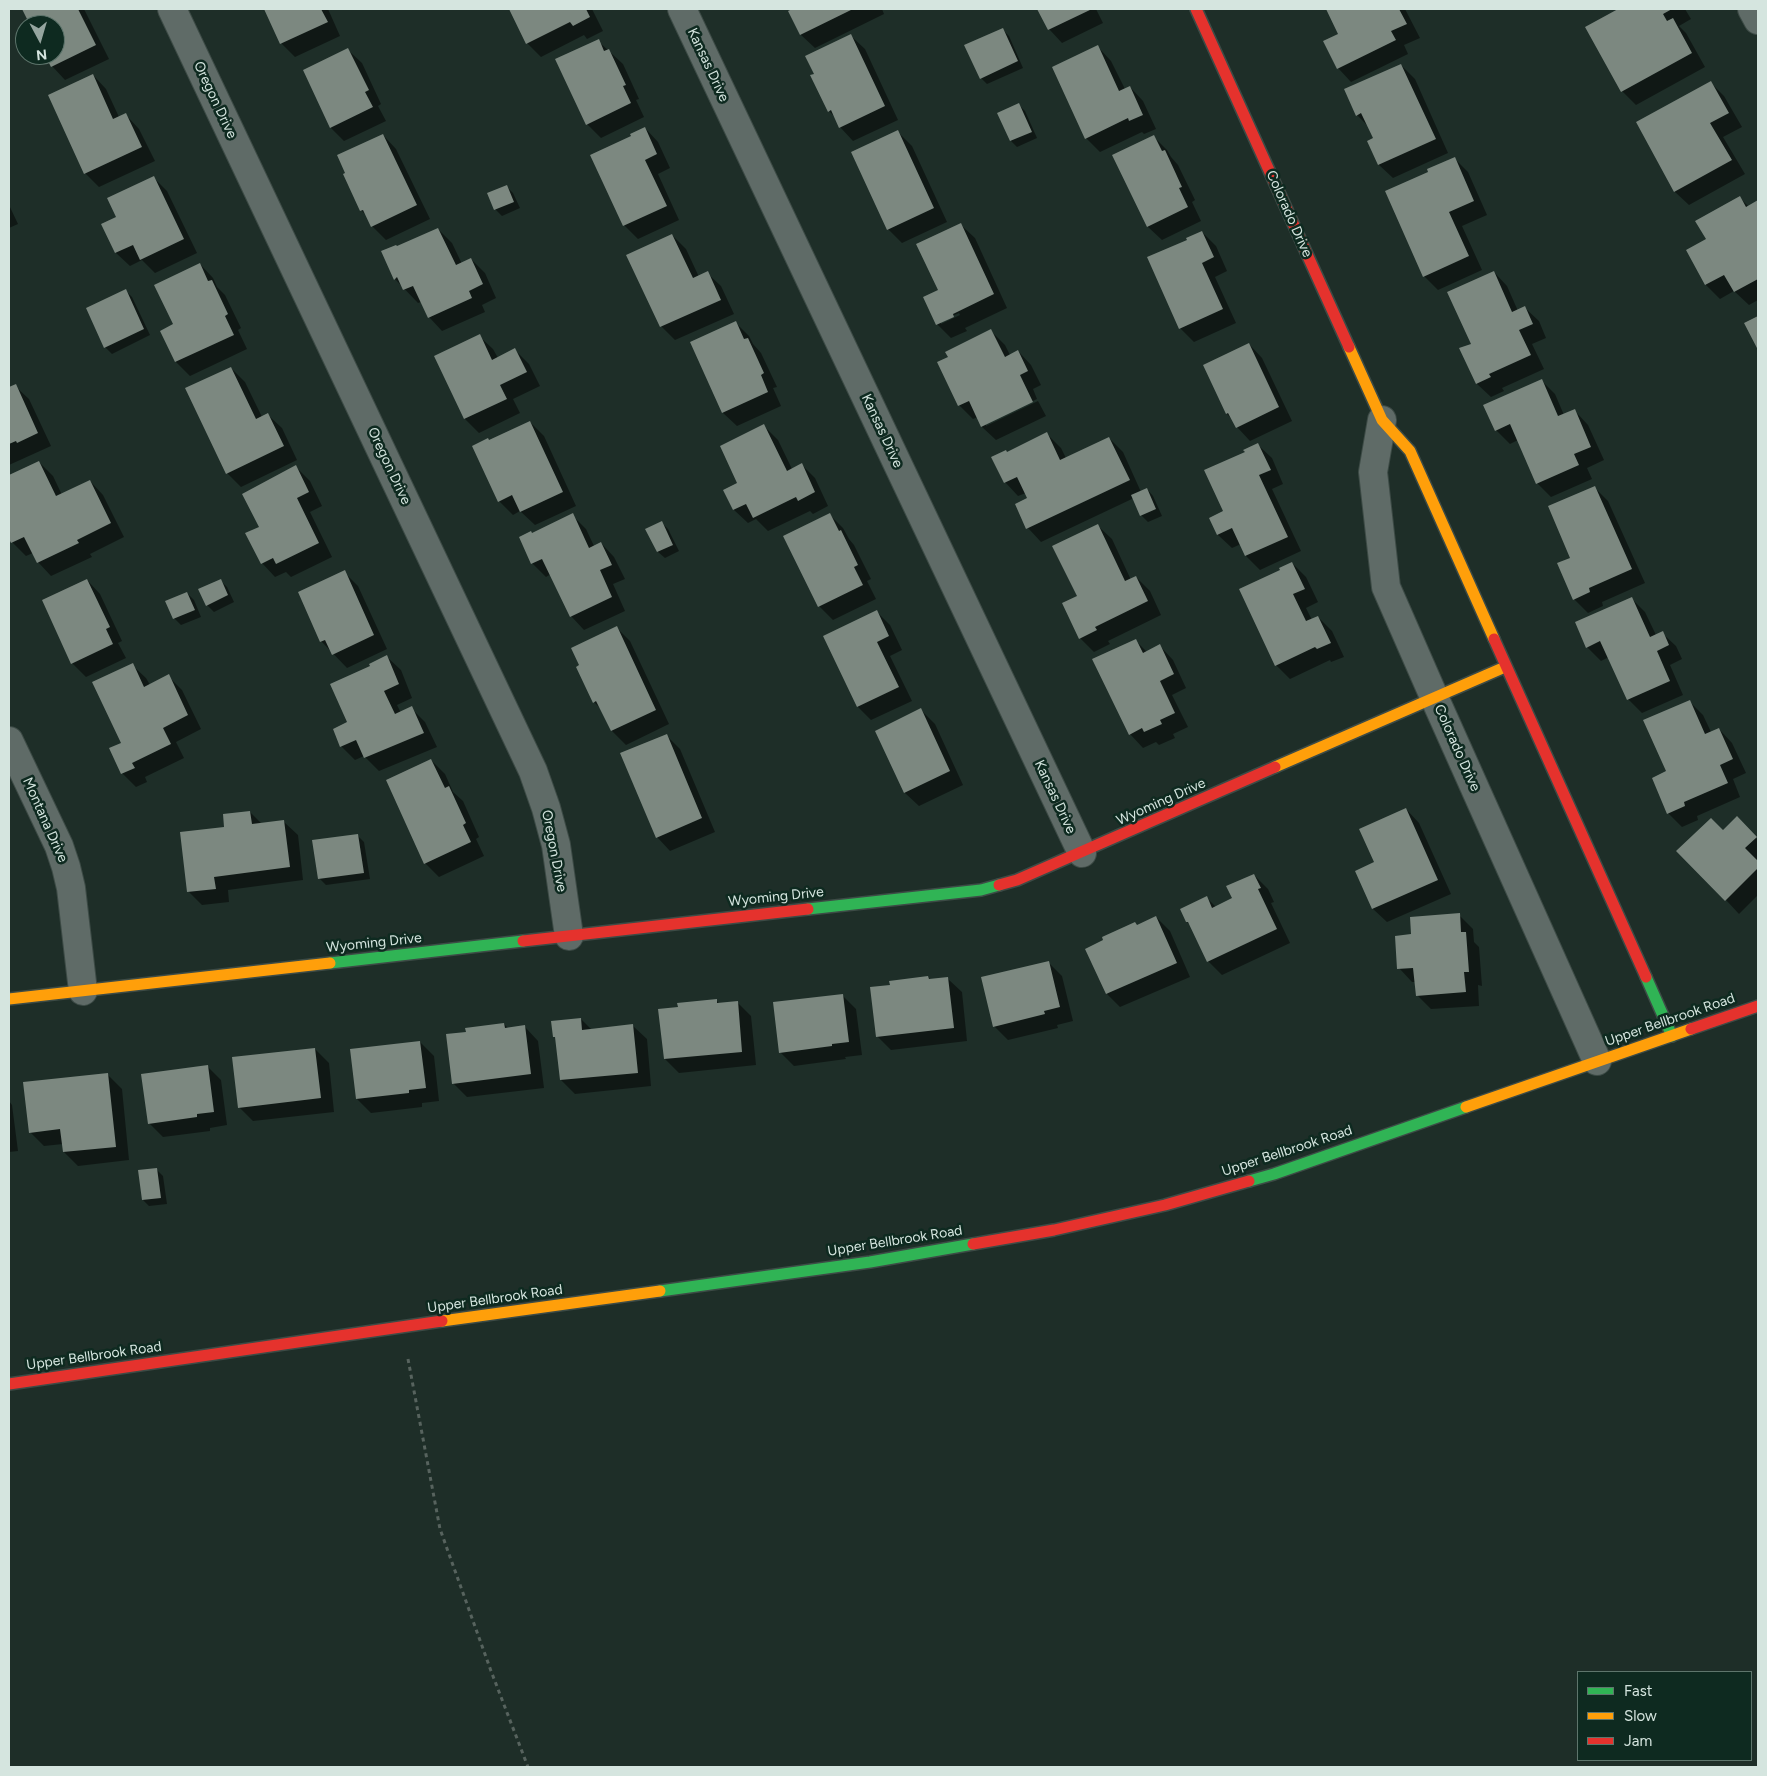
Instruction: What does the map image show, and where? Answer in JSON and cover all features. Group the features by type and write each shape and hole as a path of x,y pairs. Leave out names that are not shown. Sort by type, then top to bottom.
{"street":[{"name":"Oregon Drive","path":"172,9 534,771 556,845 569,936"},
{"name":"Kansas Drive","path":"682,9 1082,853"},
{"name":"Colorado Drive","path":"1196,9 1382,420 1410,451 1505,667 1672,1036"},
{"path":"1752,9 1758,20"},
{"name":"Colorado Drive","path":"1382,420 1374,472 1386,586 1597,1061"},
{"name":"Wyoming Drive","path":"9,999 981,890 1017,880 1082,853 1505,667"},
{"name":"Montana Drive","path":"9,741 59,846 66,867 71,888 83,991"},
{"name":"Upper Bellbrook Road","path":"9,1384 870,1262 1054,1230 1165,1205 1274,1174 1758,1006"}],"path":[{"path":"402,1327 440,1529 528,1767"}],"building":[{"path":"22,9 78,9 96,45 65,60 65,15 25,15"},
{"path":"264,9 321,9 328,22 280,44"},
{"path":"509,9 586,9 590,17 573,26 570,22 526,44"},
{"path":"792,9 853,9 800,35 788,11"},
{"path":"1037,9 1092,9 1048,30"},
{"path":"1326,9 1399,9 1407,24 1391,31 1396,40 1337,69 1323,41 1338,34"},
{"path":"1618,9 1672,9 1663,14 1667,21 1673,18 1692,53 1621,92 1585,27"},
{"path":"1003,28 1018,61 980,79 964,45"},
{"path":"851,34 885,106 839,128 831,110 828,112 810,75 814,74 805,56"},
{"path":"599,39 604,51 609,49 626,85 623,86 631,103 586,125 555,59"},
{"path":"1098,45 1119,91 1130,86 1143,115 1129,121 1128,118 1085,139 1052,67"},
{"path":"348,48 369,90 365,92 373,107 330,128 303,70"},
{"path":"1401,64 1436,139 1378,165 1367,141 1373,138 1361,113 1356,116 1344,89"},
{"path":"93,74 113,119 126,113 142,147 84,174 48,95"},
{"path":"1711,81 1729,113 1710,123 1732,160 1674,192 1636,122"},
{"path":"1019,103 1032,132 1010,141 997,113"},
{"path":"645,127 657,154 645,160 667,206 623,226 590,155 631,136 630,134"},
{"path":"898,130 934,208 887,230 851,152"},
{"path":"383,134 417,205 371,227 363,210 360,211 343,174 345,173 337,155"},
{"path":"1154,135 1162,151 1165,150 1182,187 1179,188 1188,207 1147,227 1112,155"},
{"path":"1455,157 1474,201 1449,212 1469,256 1423,277 1385,191 1428,172 1427,169"},
{"path":"154,176 184,239 140,260 133,245 115,253 101,224 116,217 107,198"},
{"path":"507,185 514,202 494,210 487,193"},
{"path":"1740,196 1746,207 1758,200 1758,279 1734,292 1724,275 1705,285 1686,250 1706,239 1695,221"},
{"path":"961,223 994,294 953,314 954,317 936,325 923,297 938,290 916,244"},
{"path":"438,228 456,265 471,258 483,284 469,291 472,298 428,318 413,286 403,290 397,277 394,280 381,251"},
{"path":"1202,231 1214,257 1202,263 1223,309 1179,329 1147,257 1187,240 1186,238"},
{"path":"672,234 693,278 708,271 721,300 660,327 626,255"},
{"path":"200,263 208,281 212,280 228,314 225,316 234,335 175,362 160,331 173,324 154,285"},
{"path":"1494,271 1512,312 1525,306 1533,324 1519,330 1531,355 1489,374 1491,377 1476,384 1459,348 1471,344 1447,292"},
{"path":"126,289 144,329 104,348 86,308"},
{"path":"1758,316 1758,350 1744,323"},
{"path":"736,321 744,339 748,338 764,373 761,375 768,392 722,413 690,342"},
{"path":"991,329 1005,357 1018,350 1028,371 1020,375 1033,402 981,427 969,401 958,406 937,362 948,357 945,352"},
{"path":"480,334 492,360 515,348 527,372 500,385 507,399 464,419 434,356"},
{"path":"1249,343 1279,407 1236,428 1228,413 1226,414 1203,365"},
{"path":"231,367 256,419 268,413 284,446 226,474 185,388"},
{"path":"1542,379 1558,416 1575,409 1591,447 1574,454 1579,465 1536,484 1510,424 1495,431 1483,405"},
{"path":"16,384 38,433 17,443 16,441 9,444 9,387"},
{"path":"530,421 563,492 520,512 512,495 498,502 472,446"},
{"path":"764,424 787,471 802,463 815,492 798,501 796,497 753,518 746,504 733,510 723,490 737,483 720,446"},
{"path":"1047,432 1060,460 1109,437 1130,480 1026,529 1015,504 1027,498 1017,477 1004,483 991,457 1006,450 1007,452"},
{"path":"1258,443 1271,470 1259,475 1288,537 1245,556 1232,528 1217,535 1209,518 1223,511 1204,470 1245,452 1243,450"},
{"path":"39,461 56,496 90,480 111,523 77,540 79,543 37,563 24,537 11,543 9,539 9,475"},
{"path":"296,465 309,492 297,498 319,543 276,564 273,558 261,564 245,533 259,527 242,494"},
{"path":"1595,486 1632,569 1589,588 1590,592 1573,600 1557,563 1570,558 1548,506"},
{"path":"1147,488 1156,509 1140,516 1131,495"},
{"path":"573,513 589,548 601,542 612,565 600,570 612,597 570,617 542,559 531,564 519,537 531,531 532,533"},
{"path":"830,513 839,531 841,530 858,565 854,567 863,585 818,607 783,536"},
{"path":"662,521 673,545 657,552 645,529"},
{"path":"1098,524 1125,581 1136,576 1148,601 1095,627 1097,630 1079,639 1062,603 1077,596 1052,546"},
{"path":"1292,562 1305,589 1293,594 1306,621 1318,616 1331,643 1317,649 1315,647 1275,666 1239,589 1280,570 1279,568"},
{"path":"345,570 374,635 332,655 325,640 320,642 298,592"},
{"path":"87,579 110,627 106,629 113,644 71,664 42,600"},
{"path":"221,579 228,595 206,606 198,589"},
{"path":"187,592 195,610 173,619 165,601"},
{"path":"1632,597 1650,637 1663,631 1669,645 1657,651 1670,681 1627,700 1600,641 1586,648 1575,622"},
{"path":"877,610 889,636 877,642 899,687 857,707 823,636"},
{"path":"617,626 656,710 611,731 596,701 593,703 576,667 579,665 571,648"},
{"path":"1136,639 1143,653 1160,644 1174,674 1160,681 1175,713 1160,720 1162,724 1144,732 1142,728 1129,735 1092,659"},
{"path":"387,655 399,684 384,691 395,714 412,706 424,733 364,758 356,740 340,747 333,729 347,722 330,684 370,666 369,664"},
{"path":"133,663 144,687 169,674 188,715 163,728 171,744 132,763 135,768 121,774 109,748 121,743 92,682"},
{"path":"1690,700 1705,734 1719,728 1733,759 1720,765 1728,783 1684,802 1685,806 1667,814 1652,778 1666,771 1643,720"},
{"path":"921,708 950,771 904,793 875,731"},
{"path":"667,734 702,818 656,838 620,753"},
{"path":"431,759 445,788 449,786 466,823 463,825 471,842 424,864 386,780"},
{"path":"1406,808 1438,880 1372,909 1355,871 1374,862 1359,829"},
{"path":"250,811 252,824 284,820 290,867 214,877 216,889 187,892 180,832 224,827 223,814"},
{"path":"1737,816 1757,837 1745,848 1758,861 1758,868 1725,901 1676,851 1711,818 1723,830"},
{"path":"358,834 364,873 318,879 312,840"},
{"path":"1254,874 1261,888 1258,889 1277,929 1207,962 1180,909 1207,896 1212,908 1232,898 1226,886"},
{"path":"1460,913 1461,932 1466,932 1469,972 1464,972 1466,992 1416,996 1413,968 1397,969 1395,936 1411,934 1410,917"},
{"path":"1156,916 1177,963 1106,994 1085,949 1103,940 1102,937 1135,922 1137,925"},
{"path":"1049,961 1060,1007 1044,1011 1045,1014 993,1027 981,977"},
{"path":"928,976 929,979 948,977 954,1028 876,1037 870,987 890,985 889,981"},
{"path":"843,994 849,1042 779,1053 773,1002"},
{"path":"717,999 717,1003 738,1001 742,1052 664,1059 658,1009 678,1007 677,1003"},
{"path":"581,1018 582,1030 633,1024 638,1073 560,1080 555,1037 553,1037 551,1021"},
{"path":"504,1023 505,1028 525,1025 531,1074 452,1084 446,1034 466,1032 465,1028"},
{"path":"420,1041 426,1088 409,1090 409,1093 356,1099 350,1049"},
{"path":"315,1048 321,1098 238,1108 232,1057"},
{"path":"208,1065 214,1112 197,1114 197,1117 148,1124 141,1074"},
{"path":"108,1073 116,1147 63,1152 60,1129 29,1133 23,1082"},
{"path":"157,1168 161,1198 142,1200 138,1170"}],"traffic: fast":[{"path":"808,909 981,890 999,885"},
{"path":"330,963 523,941"},
{"path":"1646,977 1672,1036"},
{"path":"1249,1181 1466,1107"},
{"path":"660,1291 870,1262 973,1244"}],"traffic: slow":[{"path":"1349,347 1382,420 1410,451 1494,639"},
{"path":"1275,767 1505,667"},
{"path":"9,999 330,963"},
{"path":"1466,1107 1691,1029"},
{"path":"442,1321 660,1291"}],"traffic: jam":[{"path":"1196,9 1349,347"},
{"path":"1494,639 1646,977"},
{"path":"999,885 1017,880 1275,767"},
{"path":"523,941 808,909"},
{"path":"1691,1029 1758,1006"},
{"path":"973,1244 1054,1230 1165,1205 1249,1181"},
{"path":"9,1384 442,1321"}]}
